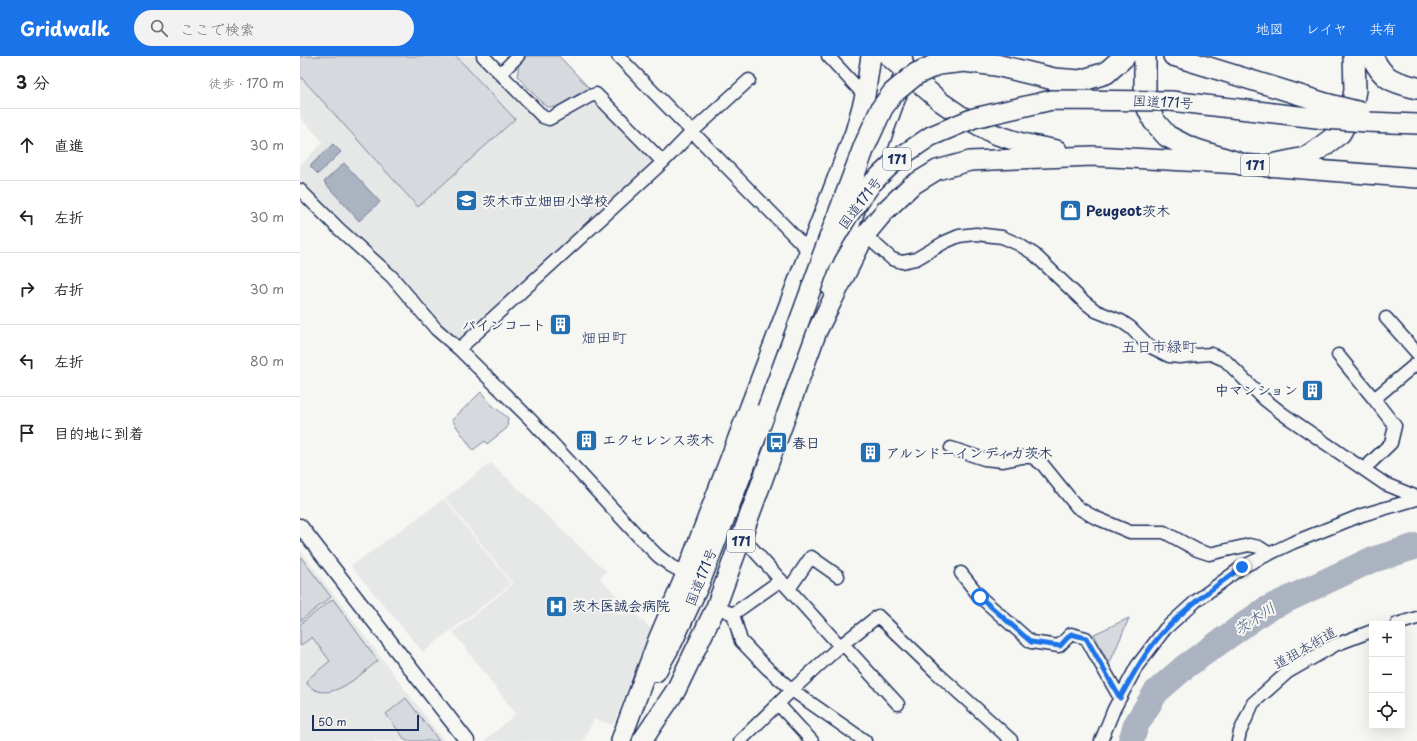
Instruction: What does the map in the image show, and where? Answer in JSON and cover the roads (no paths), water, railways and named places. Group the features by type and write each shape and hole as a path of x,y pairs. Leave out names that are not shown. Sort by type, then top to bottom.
{"highway":[{"path":"816,255 831,190 855,132 865,96 871,56"},
{"path":"888,56 903,64 936,98 960,115 994,134 1022,143 1093,156"},
{"path":"621,741 658,640 816,255 882,108 893,93 916,74 938,64 964,61 996,65 1054,79 1080,81 1106,73 1125,56"},
{"path":"1145,56 1145,102 1154,121 1167,136 1190,148 1241,164"},
{"path":"1173,56 1327,112"},
{"path":"1267,166 1305,158 1340,133 1351,113 1355,90 1354,56"},
{"path":"1372,56 1383,75 1396,83 1417,88"},
{"path":"817,331 842,246 903,64"},
{"name":"国道171号","path":"621,741 686,614 699,585 767,409 816,255 872,183 897,160 931,136 974,118 1052,100 1171,101 1327,112 1417,123"},
{"name":"国道171号","path":"642,741 676,690 724,610 742,537 817,331 866,235 885,211 911,186 937,170 970,161 1093,156 1241,164 1417,178"}],"street":[{"path":"483,56 543,117 549,119 596,94 663,162"},
{"path":"500,74 518,56"},
{"path":"618,56 816,255"},
{"path":"828,56 865,96"},
{"path":"459,349 663,162 692,132 749,80"},
{"path":"300,190 339,229 392,277 436,329 459,349 530,420 642,540 671,566 686,574"},
{"path":"866,235 892,259 902,262 916,259 945,242 959,236 976,234 1002,237 1018,244 1034,254 1096,311 1121,321 1131,328 1149,346 1169,356 1180,357 1210,354 1225,360 1264,399 1283,414 1385,484 1417,498"},
{"path":"1386,318 1417,353"},
{"path":"1338,355 1395,426 1391,443 1364,469"},
{"path":"1374,399 1417,363"},
{"path":"951,448 984,459 1003,461 1022,457 1032,457 1043,465 1077,507 1094,517 1130,532 1164,532 1197,550 1209,554 1249,544 1259,547 1270,554"},
{"path":"1101,741 1114,709 1137,666 1165,629 1196,601 1242,567 1292,543 1362,515 1417,498"},
{"path":"300,526 467,741"},
{"path":"742,537 780,580 898,704"},
{"path":"789,589 812,557 838,576"},
{"path":"960,573 980,597 1031,642 1060,646 1071,634 1086,638 1120,698"},
{"path":"780,580 724,610 741,641 767,668 792,690 865,741"},
{"path":"740,741 792,690 842,645 878,616 936,672 1011,740 1010,741"},
{"path":"1405,622 1417,618"},
{"path":"1405,628 1417,626"},
{"name":"道祖本街道","path":"1238,741 1240,732 1253,703 1288,672 1335,645 1369,633"},
{"path":"778,704 812,741"}],"waterway":[{"name":"茨木川","path":"1131,741 1136,725 1156,692 1186,666 1265,610 1369,561 1417,546"}],"place":[{"name":"茨木市立畑田小学校","path":"466,201"},
{"name":"Peugeot茨木","path":"1071,211"},
{"name":"パインコート","path":"561,325"},
{"name":"中マンション","path":"1313,390"},
{"name":"エクセレンス茨木","path":"587,440"},
{"name":"春日","path":"776,443"},
{"name":"アルンドーインディカ茨木","path":"871,453"},
{"name":"茨木医誠会病院","path":"557,606"}],"district":[{"name":"畑田町","path":"604,338"},
{"name":"五日市緑町","path":"1159,347"}]}
